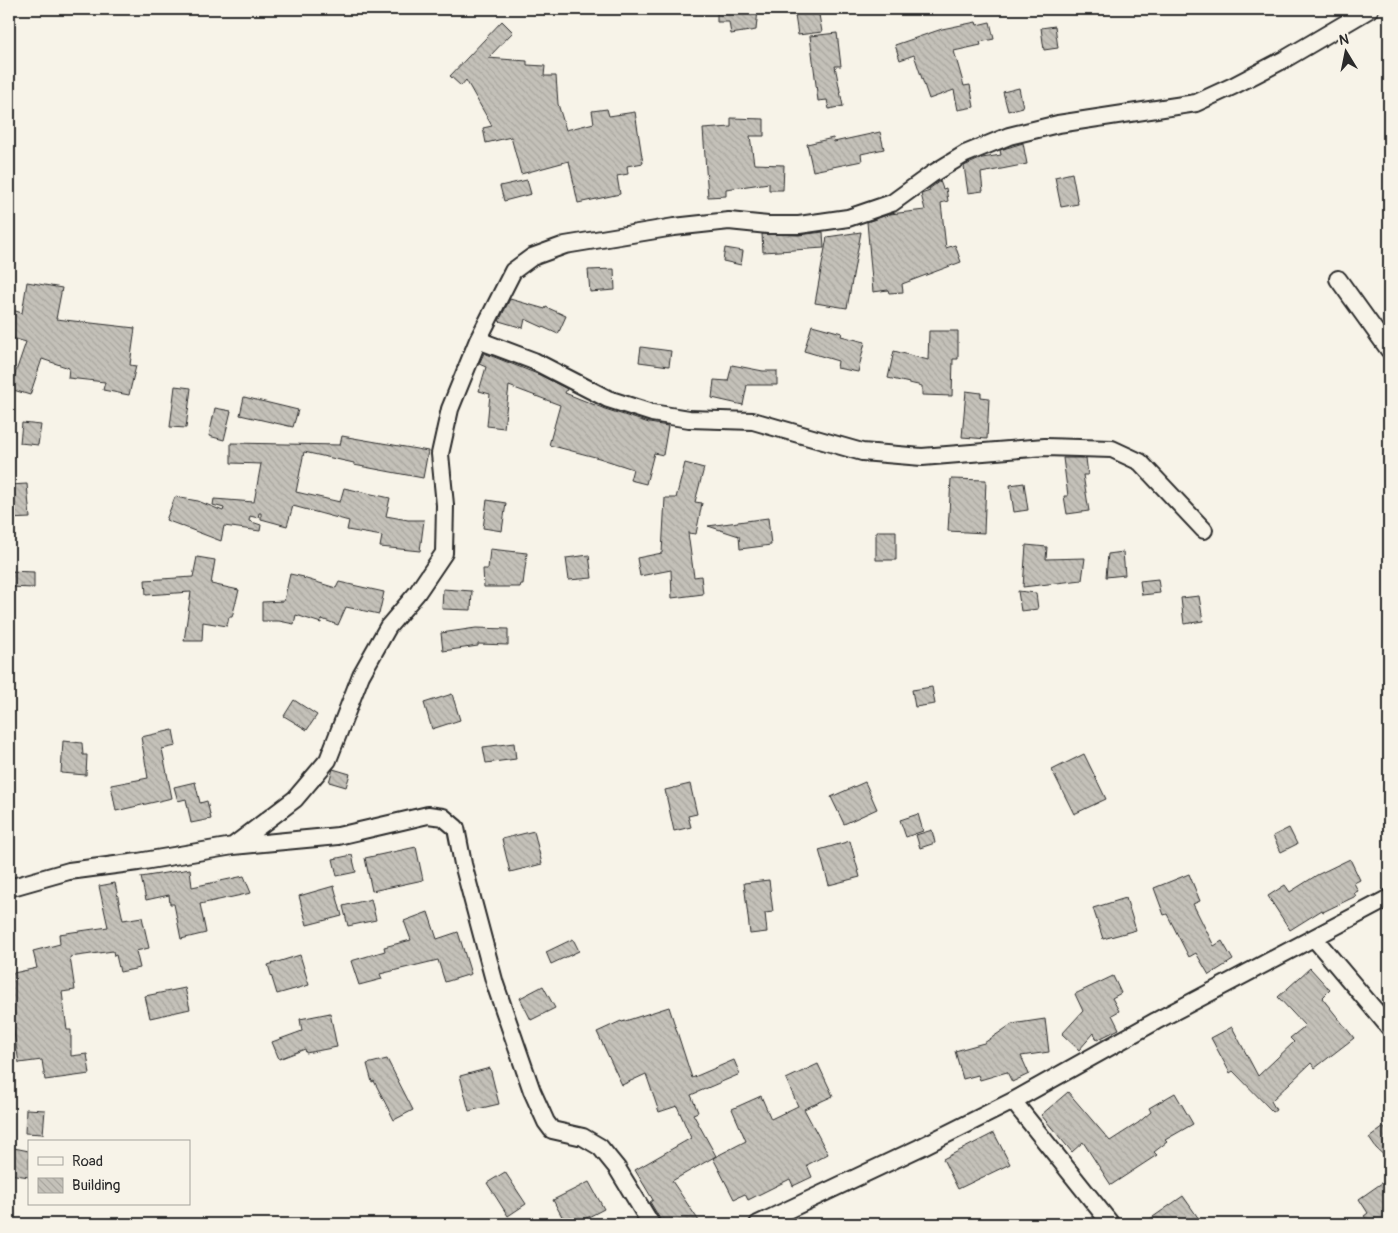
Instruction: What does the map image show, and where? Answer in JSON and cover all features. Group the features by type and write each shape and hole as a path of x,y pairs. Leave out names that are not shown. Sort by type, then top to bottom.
{"street":[{"path":"233,846 296,799 328,760 361,675 388,627 417,593 444,553 445,505 440,454 450,409 478,340 513,271 532,257 574,244 674,227 729,221 799,226 848,218 892,203 932,174 965,154 1009,136 1058,124 1196,103 1285,59 1370,9"},
{"path":"1338,279 1389,350"},
{"path":"478,340 534,361 608,399 652,413 689,419 753,421 862,452 922,457 1045,447 1112,449 1140,462 1204,530"},
{"path":"9,888 69,870 138,862 233,846 338,836 428,815 443,817 456,828 463,864 495,984 532,1091 546,1122 552,1130 584,1138 600,1147 617,1168 651,1224"},
{"path":"758,1224 920,1148 1013,1101 1156,1021 1389,898"},
{"path":"1314,938 1389,1027"},
{"path":"1013,1101 1111,1224"}],"building":[{"path":"717,9 758,9 756,30 731,34 729,22 717,22"},
{"path":"794,9 818,9 822,32 798,35"},
{"path":"502,21 513,32 488,58 527,61 527,65 545,66 544,76 556,76 558,104 566,130 594,123 592,111 607,109 609,116 635,112 643,163 627,166 628,174 617,176 620,194 578,203 569,161 521,174 511,137 486,143 483,128 492,126 466,80 461,86 450,76"},
{"path":"976,22 977,25 990,22 994,39 980,42 981,45 954,51 964,86 970,85 974,107 958,110 954,90 929,99 914,55 900,60 895,45 942,29"},
{"path":"1055,26 1058,48 1044,50 1041,28"},
{"path":"837,33 841,66 835,66 843,106 829,109 827,100 818,101 810,36"},
{"path":"1019,88 1023,107 1008,111 1003,92"},
{"path":"731,118 764,119 764,136 750,136 754,164 784,165 783,190 769,190 769,183 726,189 726,196 708,197 703,129 731,127"},
{"path":"880,132 884,149 861,154 862,161 813,171 807,144 833,138 834,142"},
{"path":"1023,143 1027,164 981,173 983,191 968,193 964,166 982,158 1001,155 1000,150"},
{"path":"1072,173 1078,204 1061,207 1055,177"},
{"path":"527,180 531,194 504,201 500,186"},
{"path":"940,181 943,189 946,188 948,201 941,203 946,248 955,245 961,262 902,284 903,292 889,293 888,290 873,292 867,222 890,214 925,210 921,194 930,191 929,189"},
{"path":"823,232 824,248 763,252 762,234 799,235"},
{"path":"861,232 847,308 815,303 827,237"},
{"path":"725,248 743,251 741,265 723,261"},
{"path":"614,269 615,290 590,292 588,270"},
{"path":"27,282 62,288 56,319 135,328 130,365 136,366 129,395 103,390 105,382 68,378 69,368 42,359 30,395 10,389 26,342 9,337 9,309 22,313"},
{"path":"510,299 545,309 546,307 566,316 558,334 525,319 523,328 499,321"},
{"path":"812,325 842,333 841,336 865,342 858,372 837,368 838,361 804,351"},
{"path":"929,331 958,331 958,359 953,359 952,396 922,395 922,386 888,378 894,351 928,360"},
{"path":"641,347 671,351 669,366 639,362"},
{"path":"484,353 540,375 567,389 565,393 605,409 649,423 668,426 663,455 654,453 646,484 630,480 633,469 549,445 560,405 509,386 504,428 487,426 490,394 479,391 486,367 479,364"},
{"path":"732,365 763,371 777,371 777,385 747,385 743,405 712,398 714,380 728,381"},
{"path":"175,386 191,388 186,428 170,427"},
{"path":"966,391 981,393 981,397 989,398 987,439 962,437"},
{"path":"244,397 298,410 293,427 240,415"},
{"path":"215,408 231,411 224,440 209,436"},
{"path":"22,423 41,425 38,445 20,443"},
{"path":"342,436 428,451 423,478 354,465 354,463 304,452 296,492 340,502 344,488 390,498 386,516 408,520 424,520 420,551 380,547 382,536 347,530 349,521 293,506 287,526 261,519 261,513 259,513 258,518 250,516 249,521 261,525 260,531 224,526 221,541 166,520 175,497 198,501 223,511 224,508 213,505 214,499 254,502 261,464 231,463 231,443 340,445"},
{"path":"1063,458 1086,458 1088,475 1083,475 1089,511 1067,514 1064,496 1068,496"},
{"path":"685,463 704,468 695,502 702,503 696,534 688,533 694,577 701,576 703,594 672,598 671,570 640,576 637,558 662,553 665,498 676,498"},
{"path":"951,479 986,480 984,533 948,531"},
{"path":"1024,483 1028,510 1014,512 1010,485"},
{"path":"27,484 30,518 9,519 9,485"},
{"path":"487,500 506,503 502,531 483,528"},
{"path":"768,518 771,545 740,549 739,536 708,526"},
{"path":"876,531 896,531 896,560 876,560"},
{"path":"1026,545 1047,547 1046,559 1085,558 1082,580 1023,587"},
{"path":"490,549 527,553 523,584 520,587 484,587 483,569 488,569"},
{"path":"1123,552 1125,575 1106,577 1108,554"},
{"path":"589,555 592,578 569,580 566,558"},
{"path":"197,557 215,560 211,584 239,590 232,617 229,617 227,626 203,622 202,641 184,641 191,592 146,595 145,580 193,577"},
{"path":"9,571 34,572 34,588 9,587"},
{"path":"290,574 336,588 339,582 384,592 379,614 346,607 338,625 322,619 321,623 296,615 294,624 279,621 262,621 262,602 284,601"},
{"path":"1158,579 1160,593 1142,595 1140,581"},
{"path":"443,589 472,591 471,610 442,609"},
{"path":"1018,591 1036,593 1038,609 1021,611"},
{"path":"1199,596 1203,621 1184,624 1181,598"},
{"path":"476,628 508,629 508,645 478,644 478,646 443,651 441,633"},
{"path":"932,687 935,704 915,707 912,690"},
{"path":"452,694 460,720 432,729 424,703"},
{"path":"294,700 317,715 307,730 284,716"},
{"path":"173,730 176,746 162,749 172,798 116,811 111,785 148,778 141,737"},
{"path":"63,741 82,743 83,755 87,755 86,775 61,773"},
{"path":"514,743 516,759 486,763 483,747"},
{"path":"1084,754 1106,799 1074,814 1052,770"},
{"path":"333,769 350,774 346,787 329,782"},
{"path":"195,782 200,803 207,801 211,819 191,823 186,799 178,801 174,787"},
{"path":"865,782 877,809 844,824 831,797"},
{"path":"690,784 697,814 688,816 691,827 674,831 665,790"},
{"path":"918,814 923,831 906,837 900,820"},
{"path":"1289,828 1297,844 1281,852 1273,836"},
{"path":"932,830 935,843 920,848 916,835"},
{"path":"534,831 542,864 510,872 502,839"},
{"path":"850,841 860,877 829,885 819,850"},
{"path":"416,847 423,880 372,891 365,858"},
{"path":"352,855 356,872 337,876 333,859"},
{"path":"1350,859 1360,880 1354,883 1358,891 1354,893 1356,896 1323,912 1322,910 1290,930 1268,896 1285,885 1290,892 1317,875"},
{"path":"190,869 192,887 244,876 251,893 200,904 206,933 181,939 174,904 170,904 169,895 146,900 141,877"},
{"path":"1189,874 1200,901 1193,904 1214,946 1222,941 1233,960 1209,975 1196,953 1189,957 1167,914 1164,915 1154,888"},
{"path":"769,880 773,912 765,913 767,932 750,934 744,883"},
{"path":"115,883 123,920 142,917 149,948 136,951 140,968 120,972 116,955 114,956 113,951 70,957 75,990 62,992 67,1030 71,1030 71,1056 87,1054 90,1074 45,1080 42,1060 19,1063 9,1002 9,974 37,968 33,951 60,944 59,934 108,927 99,886"},
{"path":"334,886 342,916 307,925 299,896"},
{"path":"1126,898 1136,930 1103,939 1093,908"},
{"path":"371,899 376,920 348,926 343,906"},
{"path":"428,912 437,939 458,932 471,974 445,982 438,960 380,974 382,979 359,985 351,961 385,951 384,947 411,940 404,921"},
{"path":"573,939 579,951 551,964 546,952"},
{"path":"300,955 309,985 277,994 268,965"},
{"path":"1310,968 1330,990 1322,998 1354,1038 1315,1068 1311,1063 1271,1101 1276,1110 1273,1112 1233,1071 1230,1073 1211,1038 1232,1027 1258,1076 1294,1042 1290,1038 1305,1026 1278,997"},
{"path":"1113,976 1121,993 1112,998 1119,1011 1112,1015 1119,1029 1097,1040 1094,1033 1079,1050 1062,1034 1083,1011 1075,994"},
{"path":"543,986 555,1008 531,1020 520,998"},
{"path":"185,988 190,1009 150,1018 145,996"},
{"path":"669,1007 692,1078 734,1060 740,1074 691,1095 698,1112 693,1114 716,1156 672,1181 701,1224 661,1224 650,1202 653,1200 635,1170 691,1138 677,1106 659,1112 646,1074 622,1085 597,1032 621,1021"},
{"path":"330,1013 337,1047 306,1053 305,1049 279,1059 272,1042 302,1031 300,1019"},
{"path":"1045,1019 1049,1052 1021,1056 1029,1074 1012,1082 1007,1072 980,1080 978,1075 963,1079 955,1051 984,1043 1012,1024"},
{"path":"387,1059 413,1110 394,1120 374,1081 372,1082 367,1064"},
{"path":"818,1064 833,1096 804,1109 828,1154 807,1165 812,1177 793,1186 790,1179 748,1200 745,1194 734,1199 713,1158 746,1141 732,1109 761,1096 771,1119 798,1106 786,1079"},
{"path":"490,1068 499,1104 469,1111 460,1076"},
{"path":"1068,1092 1110,1141 1151,1112 1149,1108 1175,1093 1193,1124 1165,1140 1167,1142 1154,1152 1157,1155 1111,1185 1083,1142 1072,1152 1041,1115"},
{"path":"26,1109 45,1110 43,1134 25,1133"},
{"path":"1384,1127 1389,1134 1389,1160 1376,1148 1369,1138"},
{"path":"994,1133 1010,1164 958,1189 943,1159"},
{"path":"9,1147 28,1151 28,1177 9,1174"},
{"path":"505,1172 526,1204 508,1216 487,1183"},
{"path":"1389,1178 1389,1224 1370,1224 1364,1216 1368,1213 1359,1199"},
{"path":"589,1182 604,1209 575,1224 566,1224 553,1200"},
{"path":"1183,1196 1199,1219 1191,1224 1143,1224"}]}
